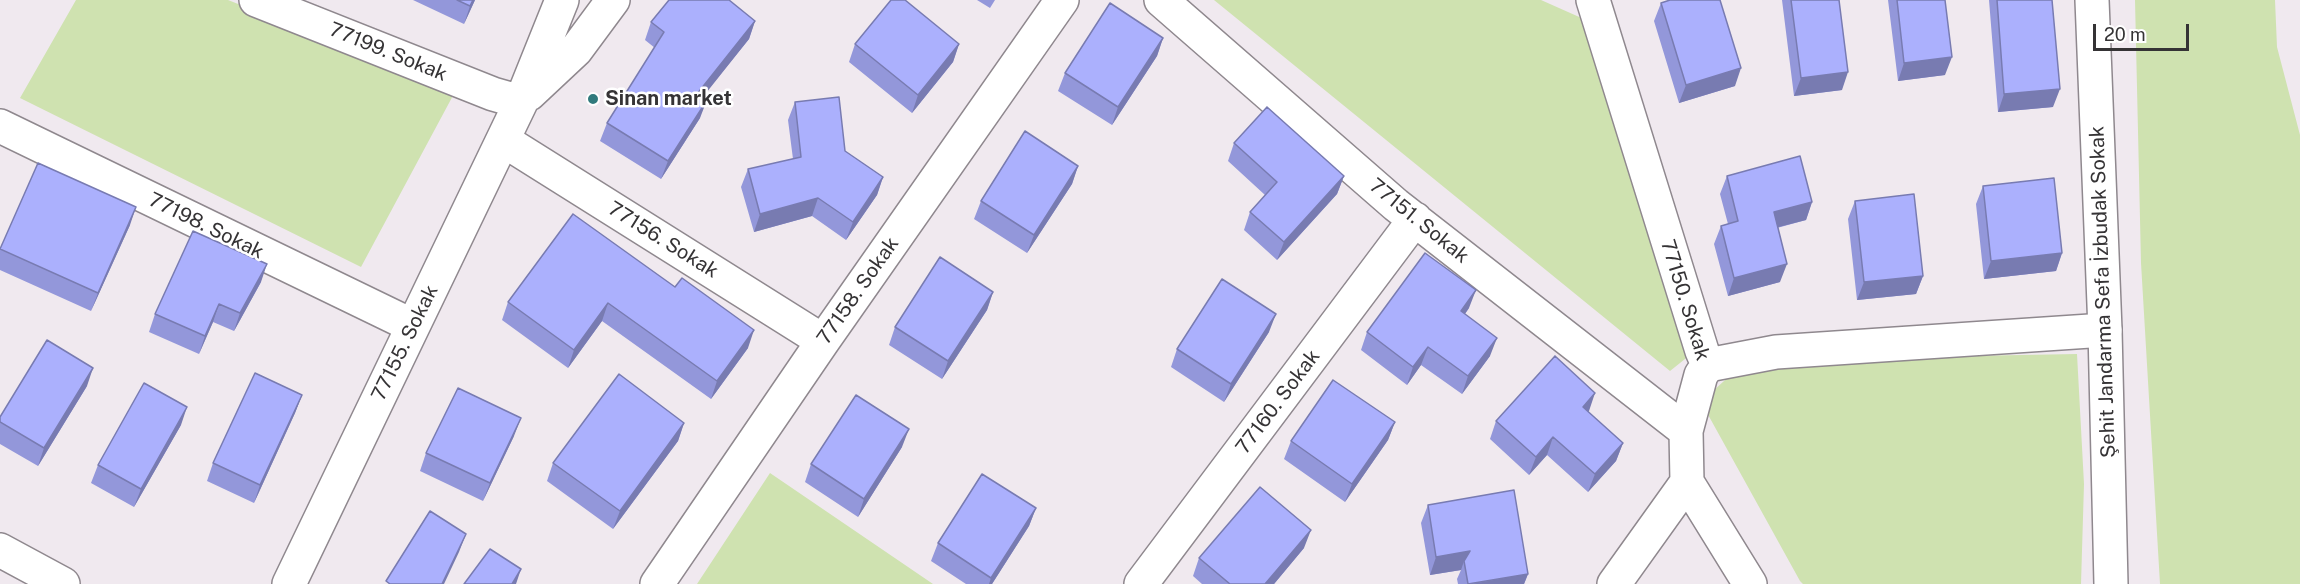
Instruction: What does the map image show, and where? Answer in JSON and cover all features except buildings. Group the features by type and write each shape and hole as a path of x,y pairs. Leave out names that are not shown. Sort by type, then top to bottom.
{"street":[{"name":"77199. Sokak","path":"256,0 493,94 521,102"},
{"name":"77155. Sokak","path":"289,584 521,102 562,0"},
{"name":"77155. Sokak","path":"521,102 576,50 613,0"},
{"name":"77158. Sokak","path":"657,584 823,341 1062,0"},
{"name":"77151. Sokak","path":"1161,0 1396,205 1686,431"},
{"name":"77150. Sokak","path":"1593,0 1698,340 1708,365 1701,375 1686,431 1687,482"},
{"name":"Şehit Jandarma Sefa İzbudak Sokak","path":"2092,0 2105,330 2111,584"},
{"name":"77198. Sokak","path":"0,126 413,326"},
{"name":"77156. Sokak","path":"503,140 823,341"},
{"name":"77160. Sokak","path":"1141,584 1415,219"},
{"path":"1708,365 1776,352 2105,330"},
{"path":"1614,584 1687,482 1750,584"},
{"path":"0,550 63,584"}],"green space":[{"path":"76,0 228,0 456,90 361,267 20,98"},
{"path":"1214,0 1541,0 1586,20 1695,351 1670,371"},
{"path":"2135,0 2275,0 2277,47 2300,135 2300,584 2160,584 2141,263"},
{"path":"2077,354 2084,484 2081,584 1803,584 1701,402 1747,360"},
{"path":"770,473 933,584 697,584"}],"place":[{"name":"Sinan market","path":"593,99"}]}
